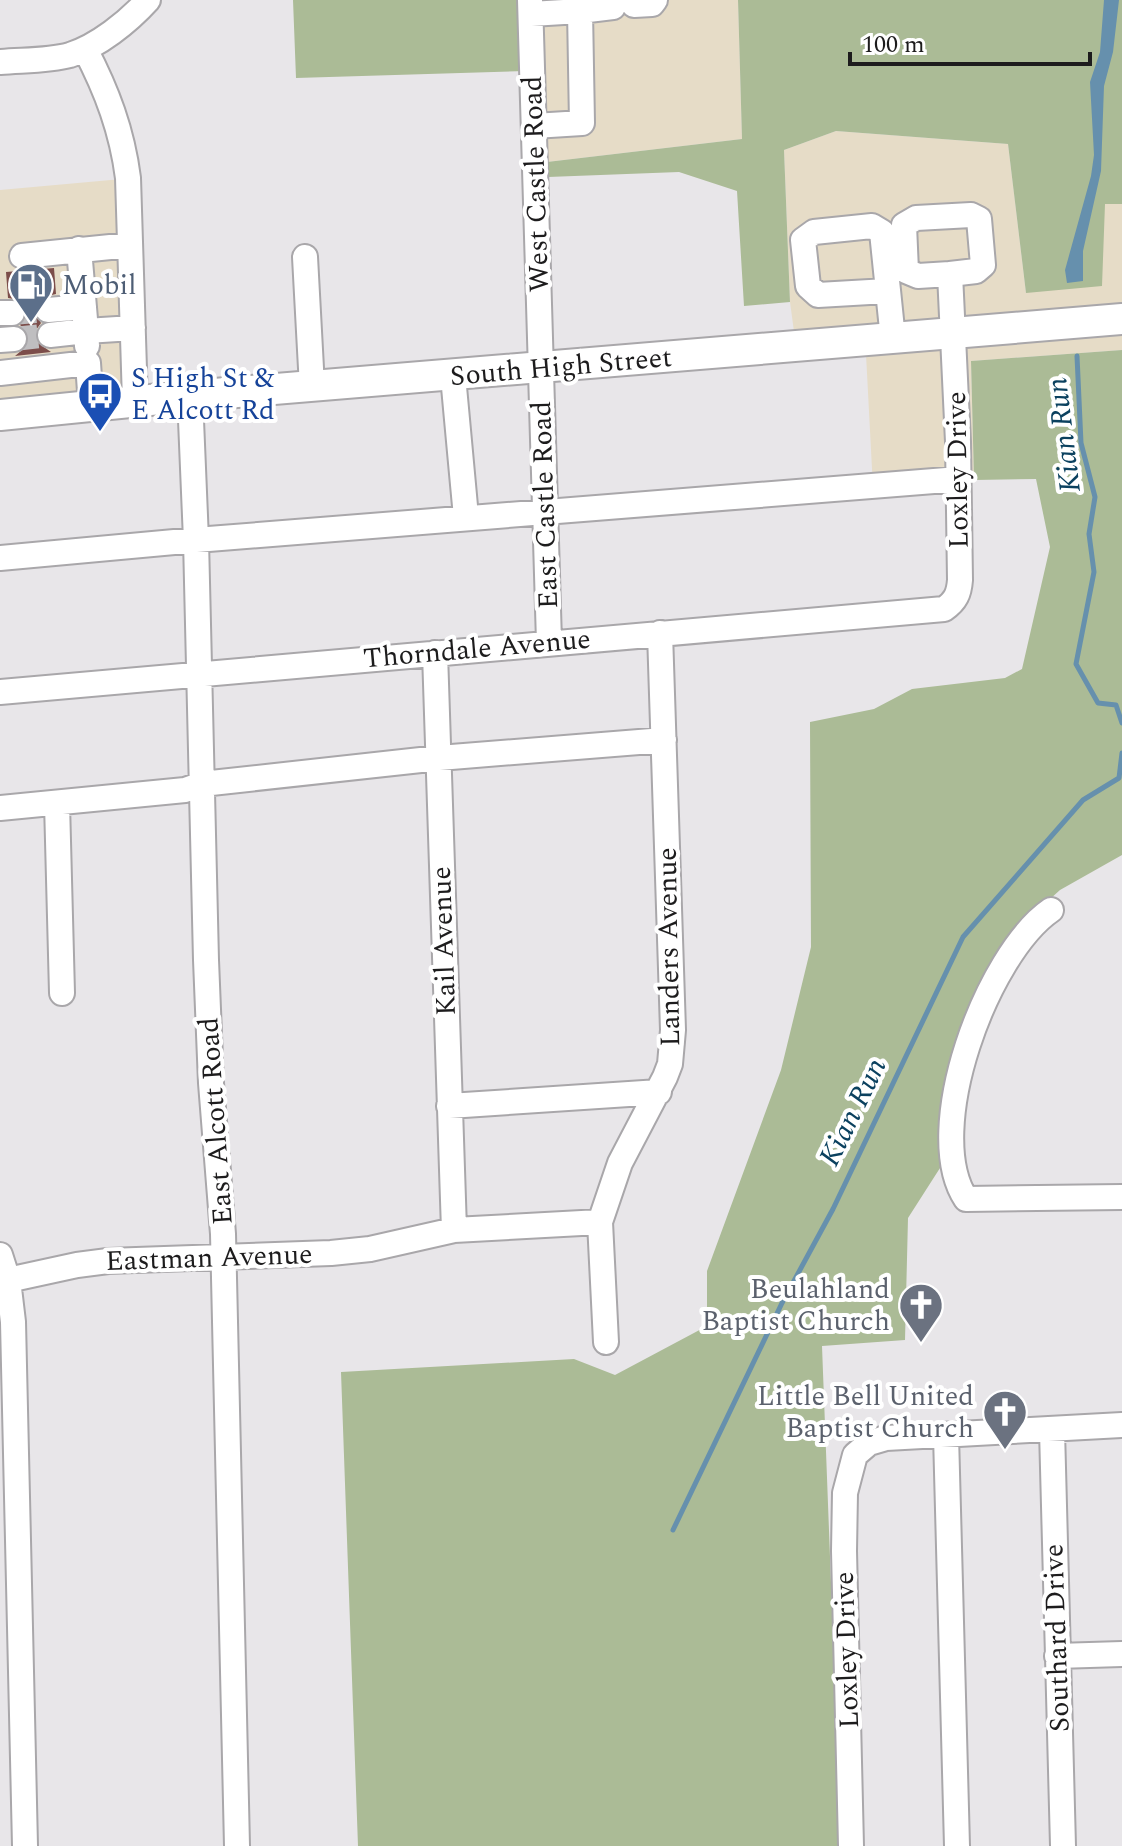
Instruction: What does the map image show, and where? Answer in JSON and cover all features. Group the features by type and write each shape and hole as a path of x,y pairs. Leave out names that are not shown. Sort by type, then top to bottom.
{"main road":[{"name":"South High Street","path":"0,415 190,396 1122,319"}],"street":[{"path":"0,62 68,55 85,49 114,30 148,0"},
{"path":"530,7 580,11 634,4"},
{"name":"West Castle Road","path":"530,7 541,369"},
{"path":"534,126 582,123 580,11"},
{"path":"85,49 102,81 124,147 128,178 135,401"},
{"path":"22,256 130,245"},
{"path":"79,249 91,406"},
{"path":"305,257 312,387"},
{"name":"Loxley Drive","path":"950,274 960,580 959,592 952,603"},
{"path":"887,291 893,339"},
{"path":"48,310 133,328"},
{"path":"50,335 85,319"},
{"path":"0,373 88,363"},
{"name":"East Castle Road","path":"541,369 549,642"},
{"path":"453,376 466,517"},
{"name":"East Alcott Road","path":"190,396 211,1083 224,1256 237,1846"},
{"path":"0,558 466,517 959,479"},
{"name":"Thorndale Avenue","path":"0,692 934,611 952,603"},
{"name":"Landers Avenue","path":"606,1342 600,1222 620,1163 659,1092 670,1064 673,1030 660,633"},
{"name":"Kail Avenue","path":"435,653 454,1230"},
{"path":"0,808 185,790 202,784 439,758 664,740"},
{"path":"57,803 62,993"},
{"path":"1051,910 1031,926 1007,957 984,1004 963,1062 953,1114 953,1173 966,1199 1122,1197"},
{"path":"449,1106 659,1092"},
{"name":"Eastman Avenue","path":"8,1280 108,1261 331,1253 370,1249 454,1230 600,1222"},
{"path":"0,1255 8,1280 13,1322 25,1846"},
{"path":"957,1846 946,1435 1122,1425"},
{"name":"Southard Drive","path":"1052,1430 1063,1846"},
{"name":"Loxley Drive","path":"851,1846 845,1493 855,1455 862,1447 878,1439 946,1435"},
{"path":"1057,1656 1122,1654"}],"shaded area":[{"path":"523,0 738,0 742,139 547,162 528,161"},
{"path":"836,131 1008,144 1026,293 1105,204 1122,204 1122,350 971,361 974,480 873,488 865,335 795,339 790,302 784,150"},
{"path":"133,178 140,410 0,423 0,190"}],"green space":[{"path":"293,0 523,0 525,71 296,78"},
{"path":"738,0 1122,0 1122,204 1105,204 1102,286 1026,293 1008,144 836,131 784,150 790,302 744,306 737,191 679,172 548,177 547,162 742,139"},
{"path":"1122,350 1122,855 1060,890 1018,928 952,1079 940,1168 908,1218 905,1340 822,1346 841,1846 358,1846 341,1372 574,1359 615,1375 707,1326 707,1271 781,1070 811,947 810,722 874,709 912,689 1005,678 1022,669 1050,547 1036,479 974,480 971,361"}],"water":[{"path":"1104,0 1119,0 1113,52 1104,86 1101,171 1083,251 1083,281 1067,283 1065,270 1094,155 1090,82 1100,52"}],"building":[{"path":"54,268 56,294 39,298 33,310 41,323 36,330 38,343 51,352 15,356 28,345 27,331 20,325 27,312 20,300 8,298 6,272"}],"waterway":[{"name":"Kian Run","path":"1077,356 1081,443 1095,497 1089,534 1094,572 1076,664 1098,703 1116,705 1122,723"},
{"name":"Kian Run","path":"673,1530 782,1303 833,1209 963,937 1083,800 1119,778 1122,753"}],"tunnel":[{"path":"12,313 48,310"},
{"path":"14,339 50,335"}],"place":[{"name":"Mobil","path":"31,324"},
{"name":"S High St & E Alcott Rd","path":"100,433"},
{"name":"Beulahland Baptist Church","path":"921,1344"},
{"name":"Little Bell United Baptist Church","path":"1005,1451"}]}
